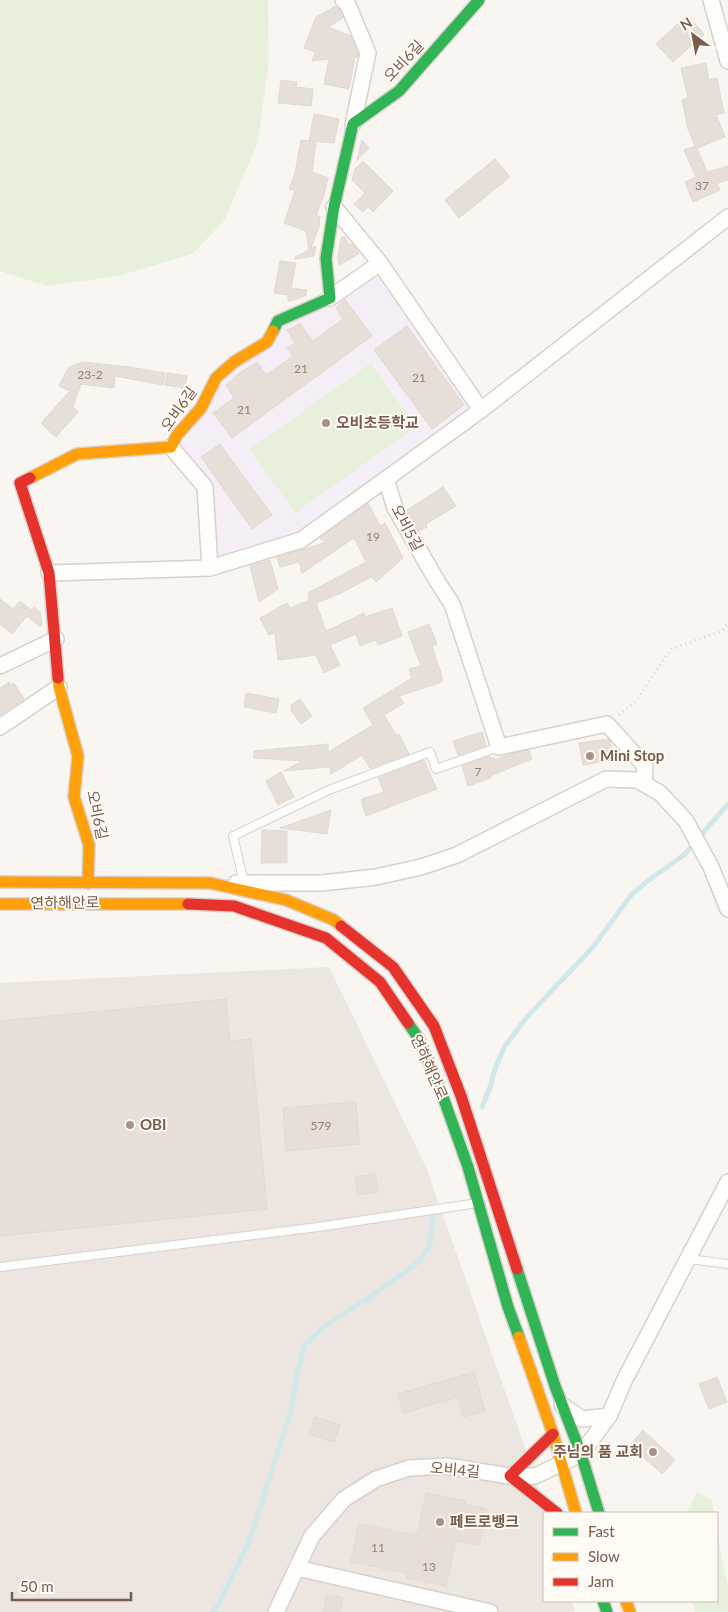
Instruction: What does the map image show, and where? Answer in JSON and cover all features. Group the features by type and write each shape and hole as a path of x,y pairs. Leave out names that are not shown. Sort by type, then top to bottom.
{"street":[{"path":"343,0 348,5 368,53 334,207 326,258 330,298 380,263"},
{"name":"오비6길","path":"352,124 400,91 479,0"},
{"path":"711,0 728,61"},
{"path":"334,207 380,263 481,410"},
{"path":"49,573 210,568 301,540 481,410 728,217"},
{"name":"오비6길","path":"88,883 89,845 74,797 78,756 59,687 49,573 20,483 78,454 171,448 177,435 202,408 216,378 234,362 267,342 278,321 330,298"},
{"path":"171,448 205,486 210,568"},
{"name":"오비5길","path":"386,479 395,508 452,604 498,748"},
{"path":"0,666 56,639"},
{"path":"0,727 59,687"},
{"path":"498,748 607,724 645,766 644,784"},
{"name":"연하해안로","path":"0,882 322,883 376,877 421,867 457,855 606,779 637,780 660,793 686,821 711,868 728,908"},
{"name":"연하해안로","path":"210,883 286,900 334,920 393,967 434,1026 462,1096 599,1512"},
{"name":"연하해안로","path":"0,904 161,903 234,906 326,938 380,982 419,1039 442,1094 468,1167 508,1307 553,1434 576,1512"},
{"path":"581,1454 609,1416 625,1379 728,1182"},
{"path":"562,1405 582,1419 609,1416"},
{"path":"553,1434 510,1476 556,1512"},
{"name":"오비4길","path":"276,1612 312,1536 344,1499 376,1478 409,1468 447,1466 510,1476 534,1476 581,1454"},
{"path":"297,1568 490,1612"}],"lane":[{"path":"244,883 233,836 329,790 430,752 436,768 498,748"},
{"path":"0,1267 318,1227 478,1203"},
{"path":"689,1259 728,1264"}],"path":[{"path":"607,724 635,702 671,649 722,631 728,623"}],"shaded area":[{"name":"오비초등학교","path":"380,263 481,410 301,540 210,568 205,487 171,447 177,435 278,321"},
{"path":"329,967 426,1167 535,1476 545,1512 543,1512 543,1602 571,1602 575,1612 0,1612 0,983"}],"green space":[{"path":"0,0 268,0 269,60 258,141 224,221 192,254 118,276 47,286 0,271"},
{"path":"371,363 416,427 295,513 250,449"},
{"path":"697,1492 712,1500 714,1512 687,1512"},
{"path":"718,1539 728,1587 728,1612 695,1612 693,1602 718,1602"}],"building":[{"path":"336,6 343,18 328,27 351,36 358,54 358,57 355,57 349,89 324,84 329,59 312,61 315,52 304,48 316,17"},
{"path":"687,15 704,34 673,62 656,44"},
{"path":"706,63 709,80 717,78 724,113 716,115 725,137 697,148 707,172 728,166 728,180 717,183 720,190 693,202 685,182 696,177 684,150 695,146 688,129 682,100 688,98 681,68"},
{"path":"281,80 297,82 296,87 313,89 311,106 278,103"},
{"path":"314,114 339,119 334,143 309,141"},
{"path":"301,140 316,142 312,172 328,178 316,215 320,217 319,227 311,248 316,246 314,256 295,259 295,257 309,250 306,231 284,223 295,191 289,189 295,173"},
{"path":"362,140 369,148 357,160"},
{"path":"495,159 510,177 459,218 445,200"},
{"path":"363,161 393,191 373,212 368,207 363,212 354,204 365,193 352,180 355,169"},
{"path":"345,237 349,245 352,243 359,254 339,265 338,258 341,238"},
{"path":"280,261 296,263 291,288 307,290 306,295 288,301 288,295 274,293"},
{"path":"345,299 372,336 232,438 213,413 234,398 226,385 241,372 257,362 266,375 293,356 287,348 295,343 287,330 301,323 300,327 302,326 313,341 343,319 336,308"},
{"path":"407,326 464,405 432,429 374,350"},
{"path":"83,362 165,373 163,385 115,376 114,388 81,384 73,407 78,412 56,437 41,423 70,391 59,386 69,367"},
{"path":"167,373 187,376 185,388 165,385"},
{"path":"220,444 272,515 252,529 201,457"},
{"path":"443,487 456,506 426,524 427,527 419,531 407,510"},
{"path":"368,503 380,526 385,523 403,558 376,582 371,577 339,594 316,603 326,631 364,613 365,617 392,608 402,636 378,645 376,640 360,646 356,634 330,645 340,665 324,673 316,655 278,660 275,633 269,635 260,618 287,603 290,608 309,600 308,593 366,562 354,538 302,573 299,562 280,567 277,557 324,543 320,538"},
{"path":"270,560 278,589 259,602 250,566"},
{"path":"0,599 13,609 20,601 31,610 34,607 40,612 42,625 40,627 27,616 12,634 0,624"},
{"path":"429,624 437,644 432,646 442,676 442,682 399,696 404,703 384,715 396,735 399,734 409,754 370,768 362,755 331,774 330,767 284,771 302,761 254,758 254,751 328,744 328,752 373,725 363,708 412,678 409,669 421,666 408,632"},
{"path":"9,682 10,685 14,683 24,699 0,715 0,688"},
{"path":"246,693 279,699 276,713 244,707"},
{"path":"300,699 312,716 301,724 291,710 291,705"},
{"path":"482,732 486,746 458,755 453,741"},
{"path":"608,739 613,760 583,765 579,743"},
{"path":"529,750 532,759 490,776 491,778 468,786 462,766 490,756 491,759 494,757 495,760"},
{"path":"424,760 437,789 366,816 362,799 384,792 378,778"},
{"path":"281,772 294,797 278,805 266,781"},
{"path":"331,810 327,834 280,828"},
{"path":"262,830 287,831 287,863 261,863"},
{"name":"OBI","path":"226,999 230,1041 251,1039 267,1209 0,1236 0,1021"},
{"path":"356,1102 359,1144 286,1151 283,1108"},
{"path":"375,1174 378,1192 357,1195 355,1177"},
{"path":"474,1372 485,1411 463,1417 458,1397 403,1413 398,1394"},
{"path":"717,1377 727,1402 709,1409 699,1384"},
{"path":"315,1417 340,1425 334,1442 309,1434"},
{"name":"주님의 품 교회","path":"643,1430 675,1460 662,1474 630,1445"},
{"path":"426,1493 465,1501 464,1504 487,1509 479,1545 456,1541 446,1586 406,1578 407,1573 351,1562 358,1524 417,1535"},
{"path":"327,1594 343,1598 340,1612 323,1612"}],"waterway":[{"path":"482,1107 505,1046 526,1018 593,947 632,894 685,854 728,804"},
{"path":"213,1612 248,1544 291,1411 298,1370 305,1344 326,1325 366,1300 420,1261 429,1247 434,1207"}],"traffic: fast":[{"path":"273,331 278,321 330,298 326,258 334,207 353,124 399,91 479,0"},
{"path":"408,1023 419,1039 442,1094 468,1167 508,1307 519,1337"},
{"path":"517,1269 555,1386 581,1454 599,1512"},
{"path":"603,1602 607,1612"}],"traffic: slow":[{"path":"30,478 77,454 171,447 177,435 201,408 216,378 234,362 267,342 273,331"},
{"path":"58,678 78,756 74,797 89,845 88,883"},
{"path":"0,882 210,883 286,900 334,920 341,926"},
{"path":"0,904 188,904"},
{"path":"519,1337 553,1434 576,1512"},
{"path":"626,1602 630,1612"}],"traffic: jam":[{"path":"30,478 20,483 49,573 58,678"},
{"path":"188,904 234,906 326,938 380,982 408,1023"},
{"path":"341,926 393,967 434,1026 461,1096 517,1269"},
{"path":"553,1434 510,1476 556,1512"}],"place":[{"name":"오비초등학교","path":"326,423"},
{"name":"Mini Stop","path":"590,756"},
{"name":"OBI","path":"130,1125"},
{"name":"주님의 품 교회","path":"653,1452"},
{"name":"페트로뱅크","path":"440,1522"}]}
